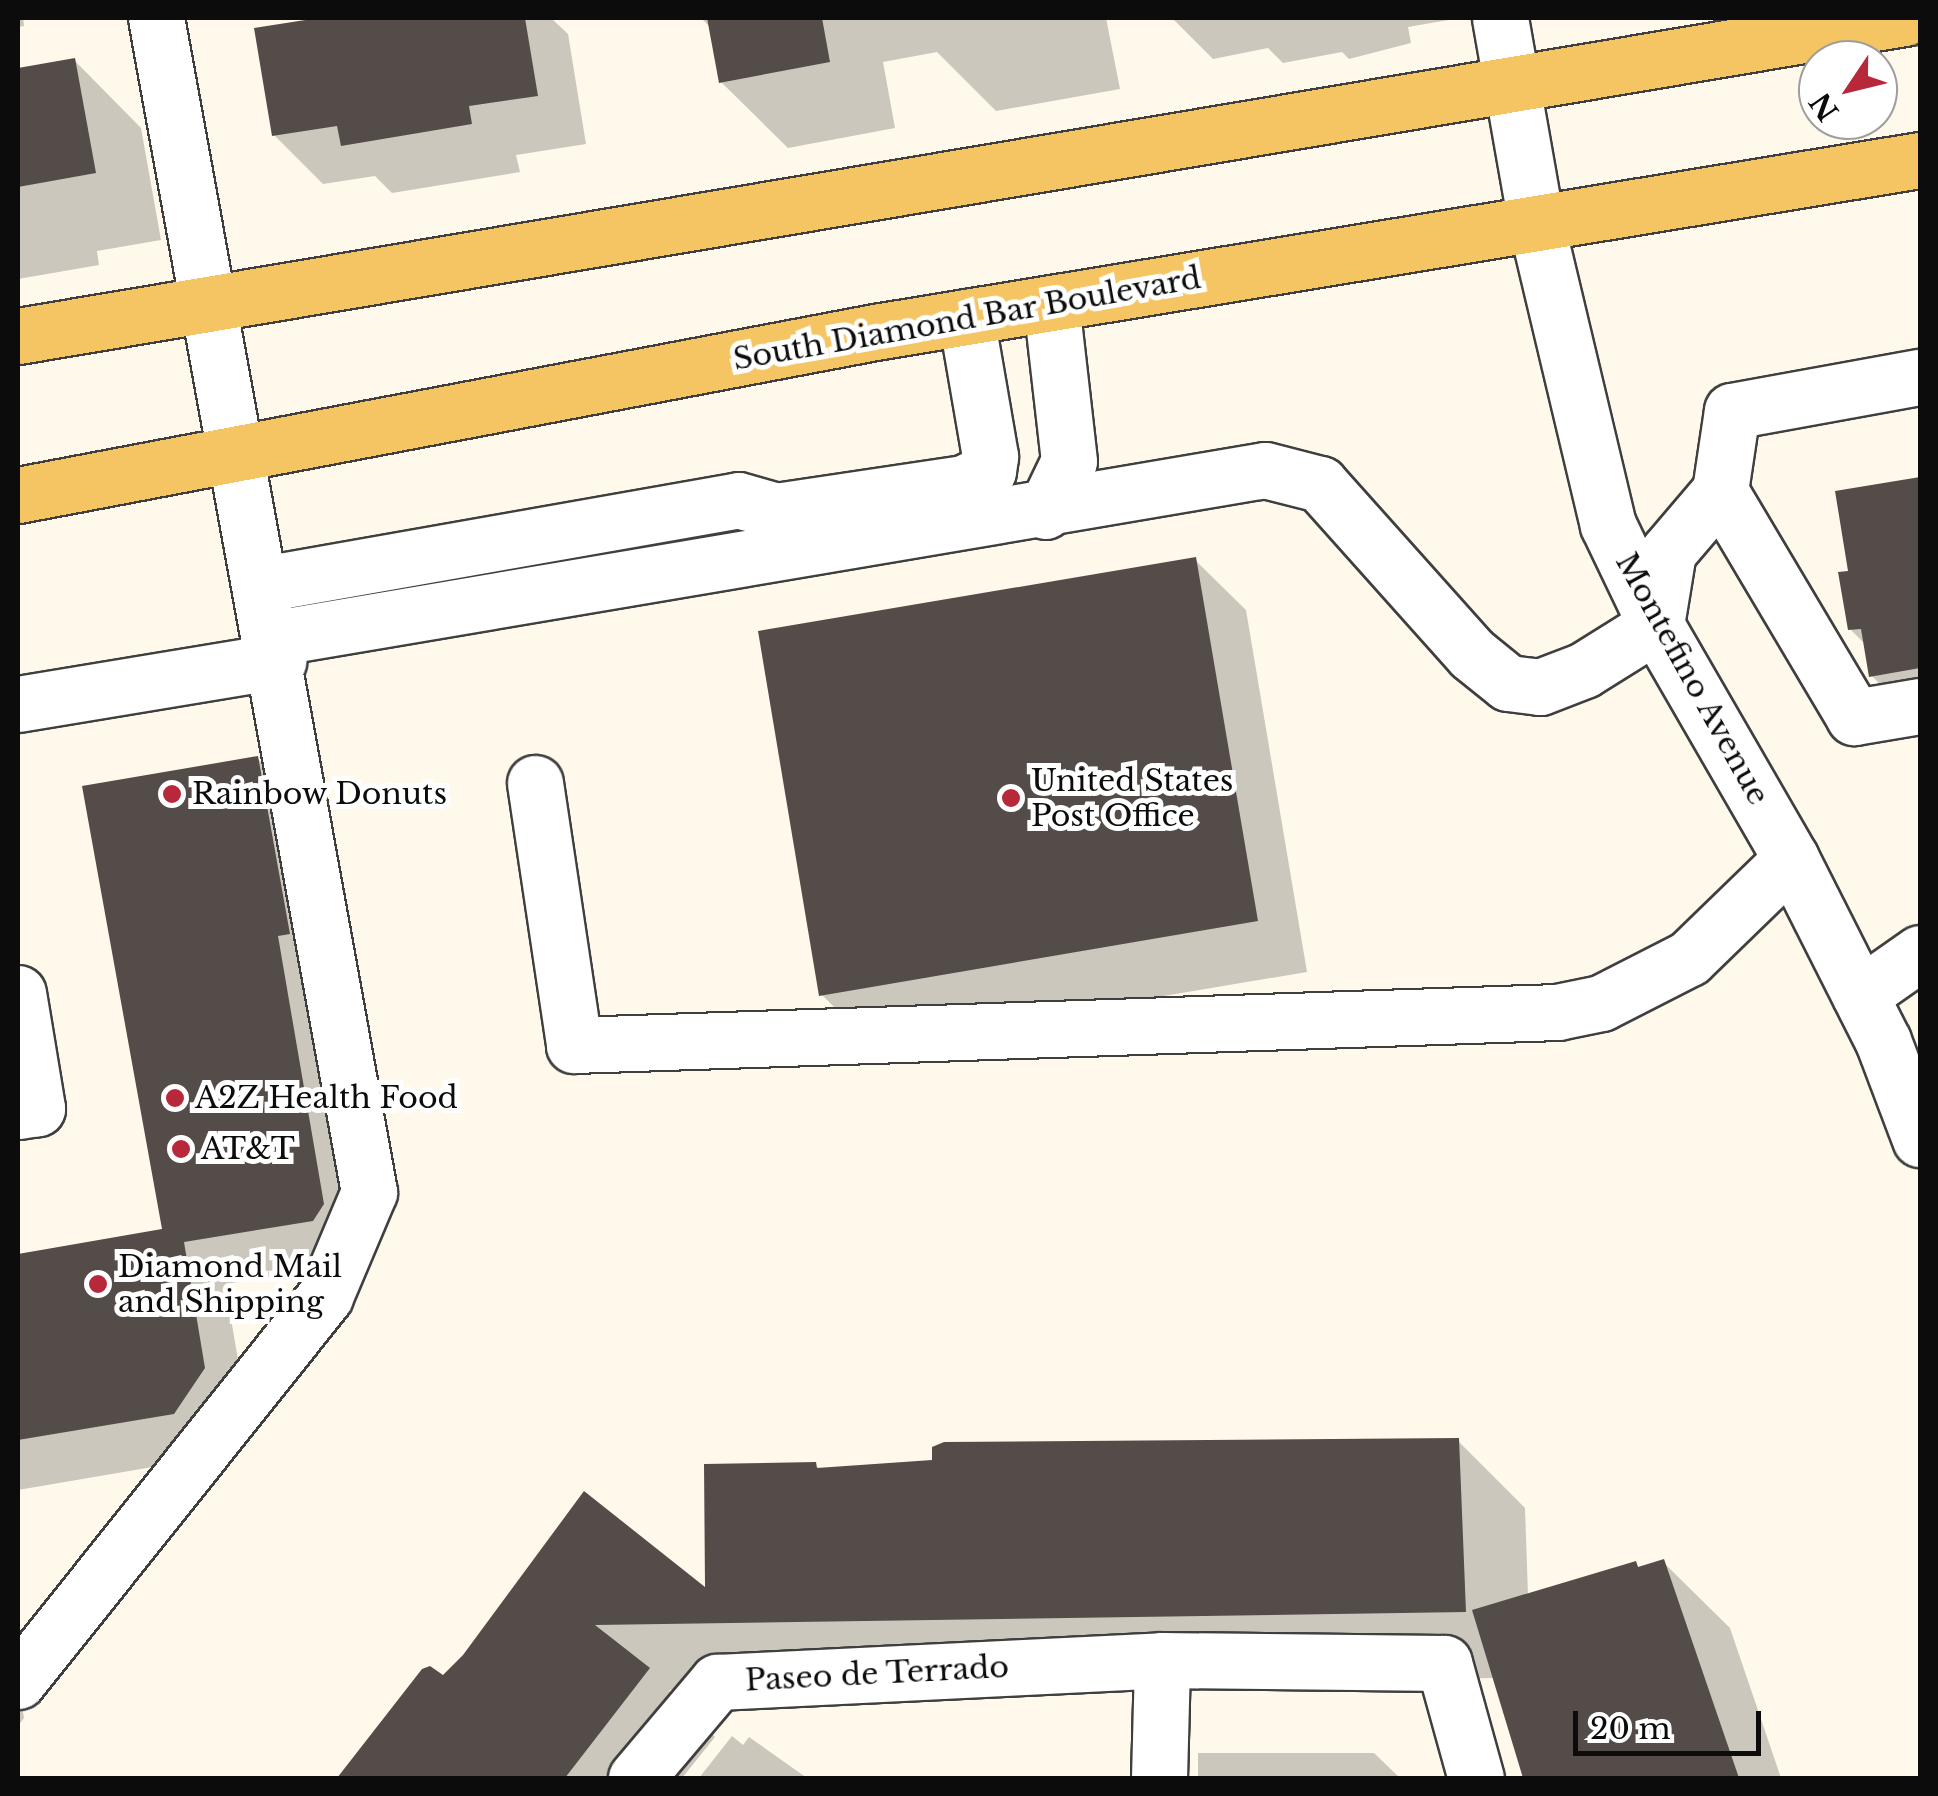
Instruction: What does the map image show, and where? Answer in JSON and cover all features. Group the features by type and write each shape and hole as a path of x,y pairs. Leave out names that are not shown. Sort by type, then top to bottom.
{"main road":[{"path":"18,336 211,300 1905,18"},
{"name":"South Diamond Bar Boulevard","path":"18,495 1051,303 1920,160"}],"street":[{"path":"18,1682 325,1296 369,1192 276,650 156,18"},
{"name":"Montefino Avenue","path":"1500,18 1536,223 1608,524 1656,625 1790,858 1860,995 1920,1139"},
{"path":"1045,510 1069,461 1051,303"},
{"path":"263,584 738,500 776,511 964,482 988,470 990,456 966,318"},
{"path":"18,704 276,650 1265,470 1296,473 1320,484 1346,508 1472,654 1508,684 1540,687 1564,679 1656,625 1668,552 1720,491 1732,411 1920,377"},
{"path":"1720,491 1854,717 1920,706"},
{"path":"535,783 574,1045 1558,1012 1601,1003 1689,958 1790,858"},
{"path":"1860,995 1920,953"},
{"path":"18,992 37,1108 18,1111"},
{"path":"1159,1778 1162,1660"},
{"name":"Paseo de Terrado","path":"636,1778 716,1682 1162,1660 1444,1663 1476,1778"}],"building":[{"path":"318,18 525,18 538,96 469,106 472,124 341,146 337,126 272,136 254,28"},
{"path":"707,18 822,18 830,62 719,83"},
{"path":"75,58 96,173 18,187 18,68"},
{"path":"1920,477 1920,668 1869,677 1861,629 1848,630 1838,572 1848,571 1835,491"},
{"name":"United States Post Office","path":"1196,557 1258,921 819,996 758,631"},
{"path":"258,756 290,934 278,936 324,1204 313,1221 184,1242 205,1368 174,1414 18,1440 18,1254 162,1229 82,786"},
{"path":"1459,1438 1466,1612 595,1625 650,1668 565,1778 337,1778 422,1669 430,1666 443,1675 463,1655 584,1491 705,1587 704,1464 816,1462 817,1468 932,1460 932,1447 944,1442"},
{"path":"1664,1559 1739,1778 1523,1778 1472,1610 1636,1561 1638,1567"}],"place":[{"name":"Rainbow Donuts","path":"172,794"},
{"name":"United States Post Office","path":"1011,798"},
{"name":"A2Z Health Food","path":"175,1098"},
{"name":"AT&T","path":"181,1149"},
{"name":"Diamond Mail and Shipping","path":"98,1284"}]}
